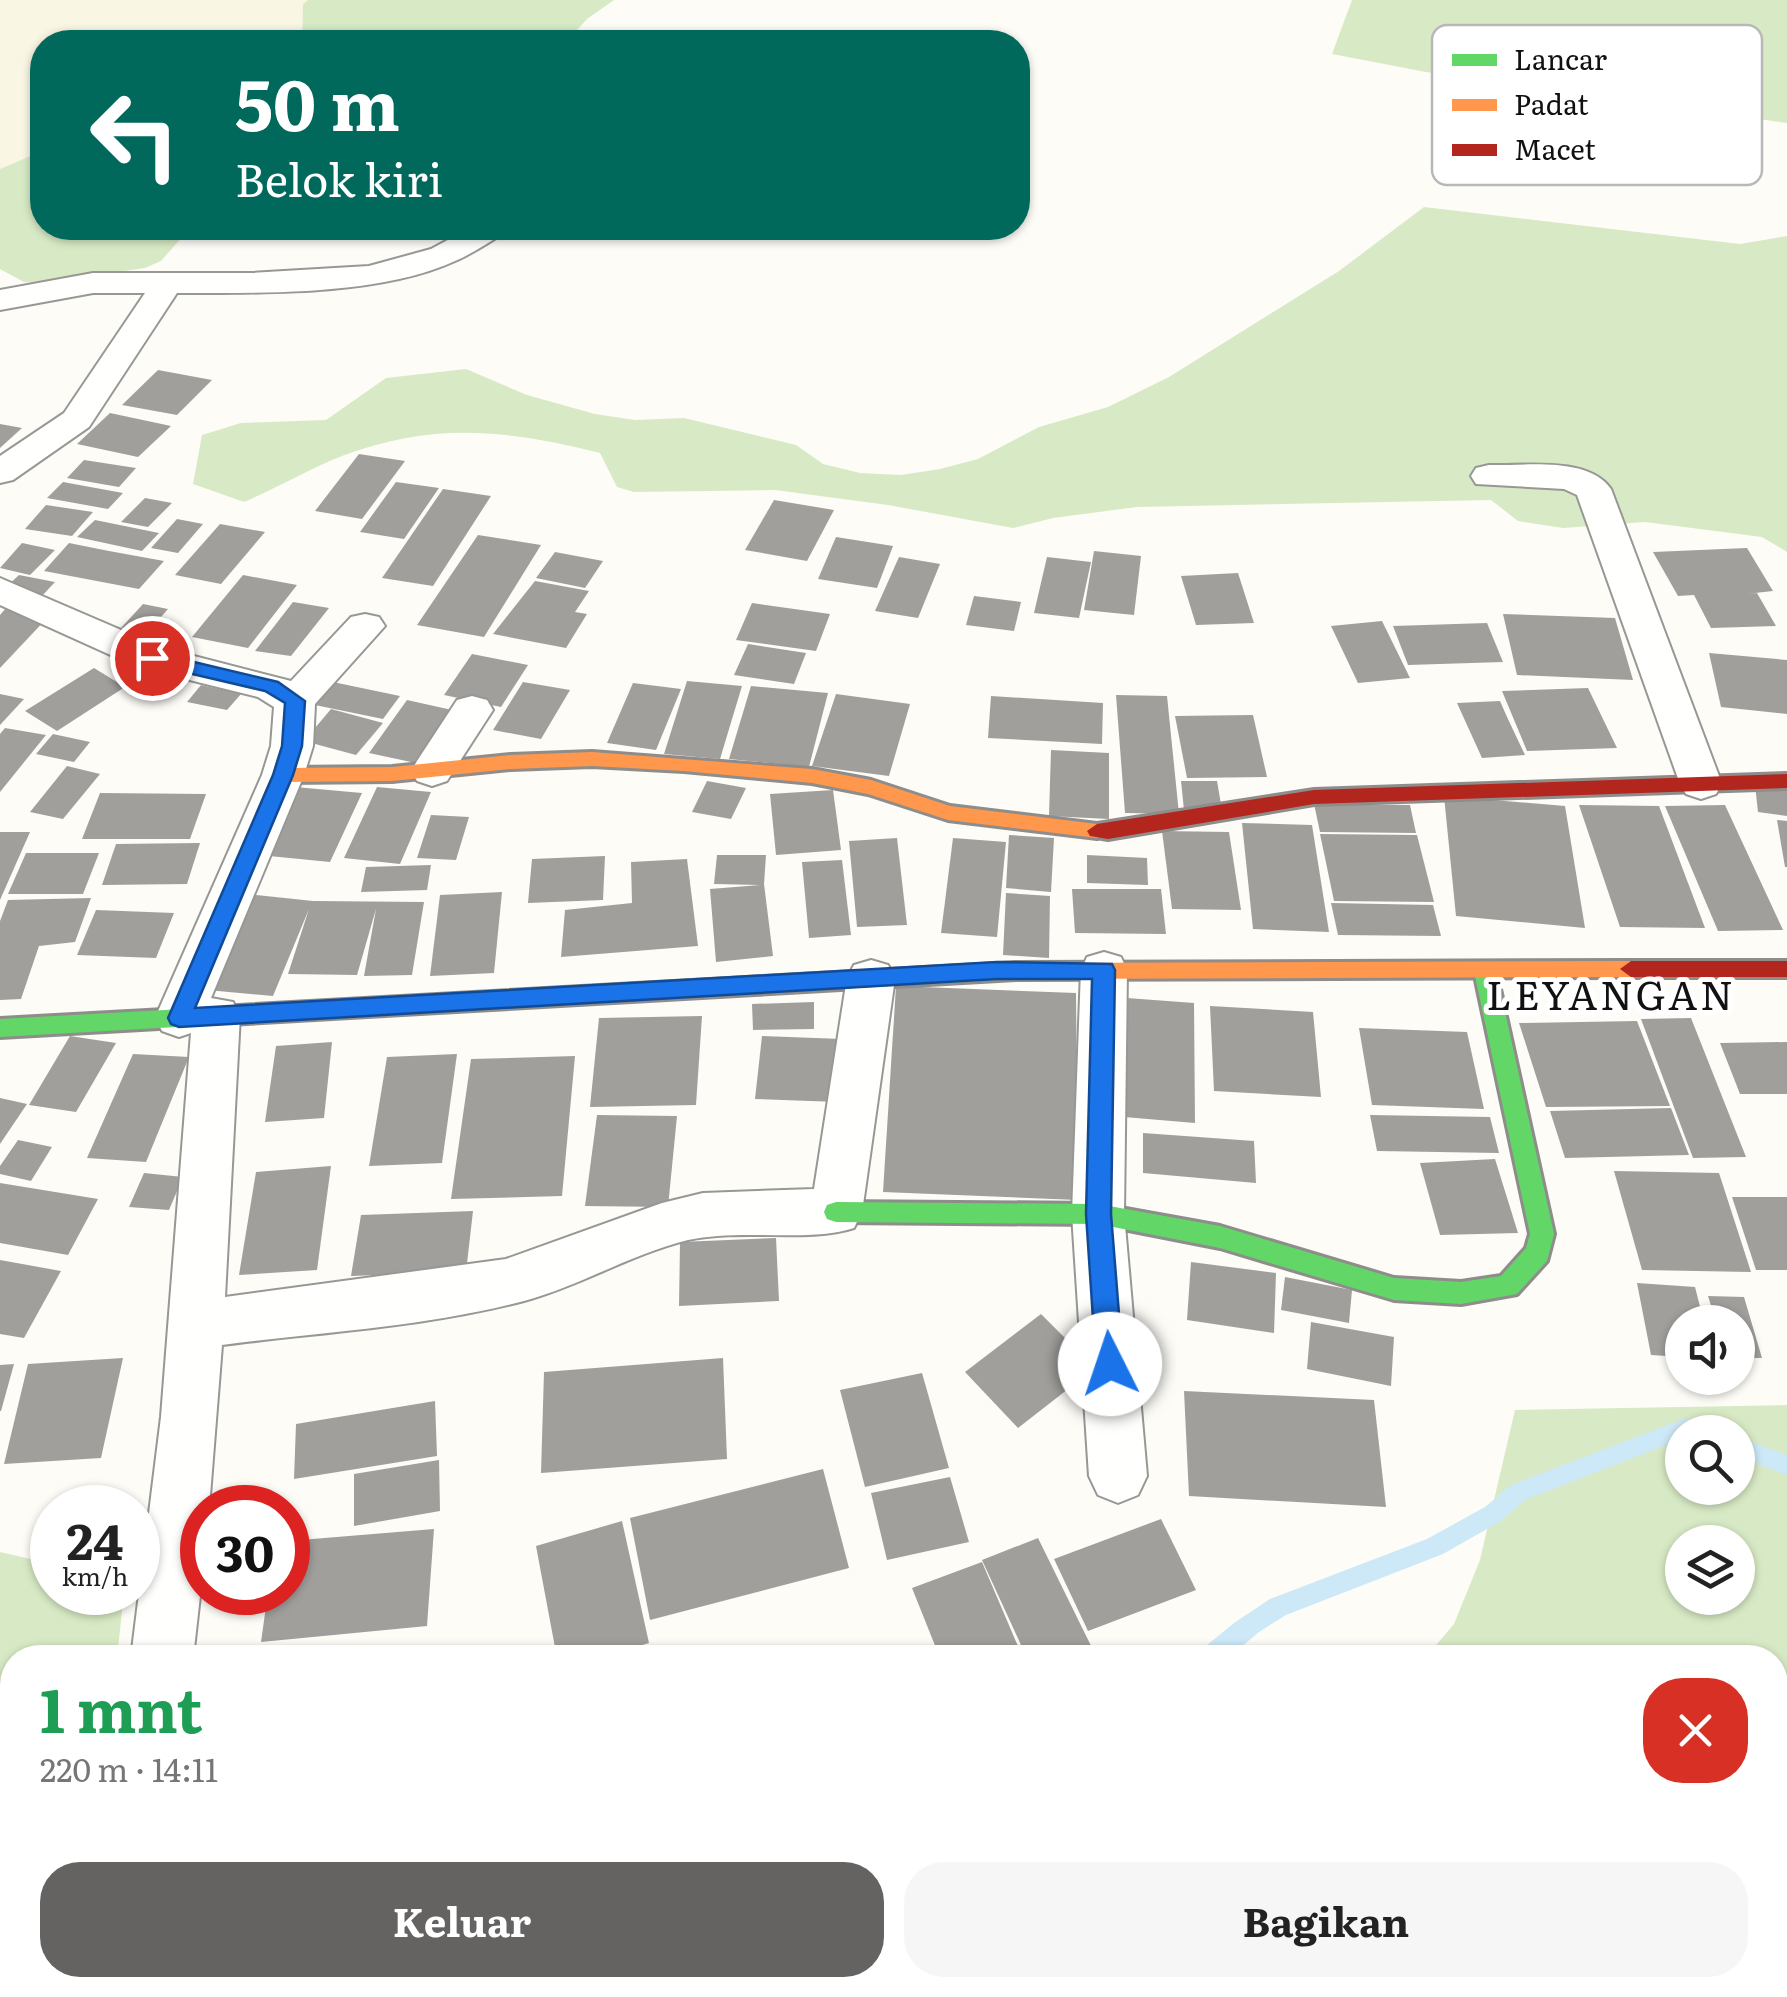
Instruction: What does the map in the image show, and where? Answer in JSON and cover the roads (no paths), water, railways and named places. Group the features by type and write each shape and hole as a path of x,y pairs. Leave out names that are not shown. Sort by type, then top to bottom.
{"street":[{"path":"0,300 93,283 318,281 370,275 442,256 471,240"},
{"path":"0,472 76,420 167,283"},
{"path":"1489,476 1570,478 1594,490 1701,784"},
{"path":"0,590 152,658 271,686 295,701"},
{"path":"164,1645 177,1550 197,1324 198,1016 292,746 295,701 364,626"},
{"path":"432,770 472,710"},
{"path":"283,775 592,759 746,769 871,787 948,813 1108,832 1314,797 1787,781"},
{"path":"0,1028 997,971 1787,969"},
{"path":"1104,970 1098,1214 1118,1476"},
{"path":"197,1324 507,1282 600,1253 646,1231 688,1218 760,1211 1098,1214 1220,1237 1394,1288 1461,1293 1508,1286 1538,1254 1542,1234 1485,971"},
{"path":"836,1212 871,978"}],"waterway":[{"path":"1225,1645 1269,1612 1465,1532 1519,1492 1665,1436"},
{"path":"1755,1453 1787,1465"}],"district":[{"name":"LEYANGAN","path":"1611,996"}]}
